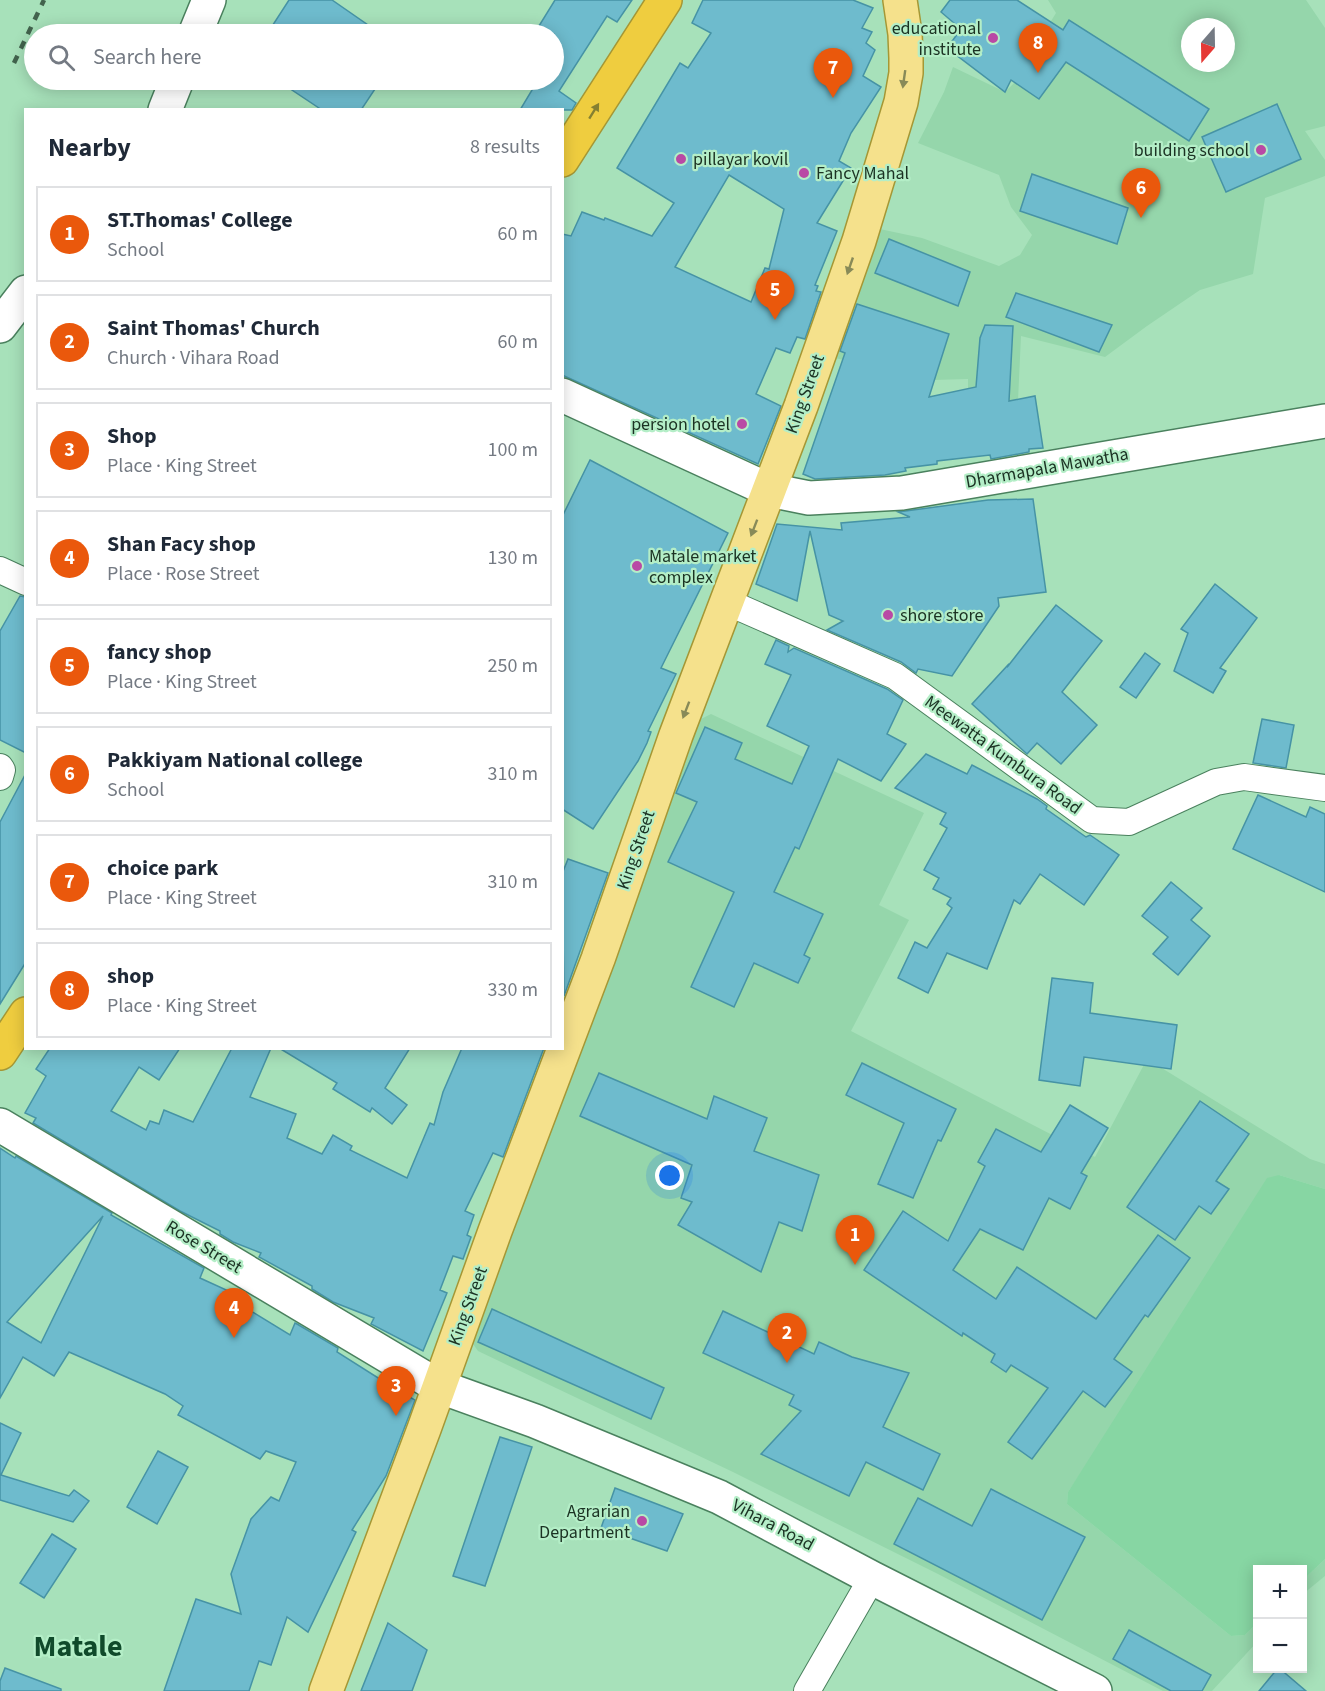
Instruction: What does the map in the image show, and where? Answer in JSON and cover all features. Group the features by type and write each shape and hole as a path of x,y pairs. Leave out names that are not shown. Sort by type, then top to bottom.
{"highway":[{"path":"564,157 664,0"},
{"path":"0,1053 24,1017"}],"main road":[{"name":"King Street","path":"564,1050 676,735 801,406 859,242 901,102 906,73 905,34 900,0"},
{"name":"King Street","path":"326,1691 564,1050"}],"street":[{"path":"199,24 209,0"},
{"path":"166,108 173,90"},
{"path":"0,326 24,295"},
{"name":"Dharmapala Mawatha","path":"564,397 768,490 809,498 902,493 1325,421"},
{"path":"0,570 24,581"},
{"name":"Meewatta Kumbura Road","path":"727,602 895,676 1092,820 1129,822 1216,782 1244,777 1325,788"},
{"path":"0,766 2,770 0,777"},
{"name":"Rose Street","path":"0,1125 438,1386"},
{"name":"Vihara Road","path":"438,1386 535,1421 719,1497 872,1578 1095,1691"},
{"path":"807,1691 872,1578"}],"shaded area":[{"path":"1048,0 1306,0 1325,28 1325,126 1305,131 1325,160 1325,176 1265,198 1253,274 1200,290 1105,357 1021,336 1017,422 968,430 968,379 933,380 826,356 875,228 922,238 999,266 1020,255 1032,235 1011,207 999,175 918,143 944,92 953,67 1005,92 1023,74 1056,13"},
{"path":"711,714 924,813 879,905 909,920 851,1031 1095,1157 1147,1059 1310,1159 1325,1164 1325,1189 1279,1175 1068,1492 1067,1504 1231,1636 1245,1635 1253,1627 1253,1646 1212,1691 1163,1691 938,1574 733,1472 478,1351 471,1341 699,720"},
{"path":"1279,1175 1325,1189 1325,1559 1307,1576 1307,1565 1253,1565 1253,1627 1245,1635 1231,1636 1067,1504 1068,1492 1267,1178"},
{"path":"1325,1559 1325,1576 1307,1591 1307,1576"}],"building":[{"path":"289,0 332,0 367,24 273,24"},
{"path":"555,0 632,0 617,22 607,16 564,83 564,24 540,24"},
{"path":"703,0 853,0 873,8 862,28 872,32 866,43 875,50 863,76 881,87 851,133 839,161 851,168 817,223 837,231 815,285 818,286 816,291 821,292 805,339 797,337 790,353 776,348 756,394 781,406 758,464 564,376 564,234 571,236 582,212 652,236 674,203 617,168 680,63 688,68 711,33 692,23","holes":["729,175 784,209 769,269 765,268 751,302 675,267"]},
{"path":"950,0 1017,0 1063,30 1069,20 1209,109 1189,141 1066,62 1039,99 1011,80 1005,92 947,48 961,29 941,12"},
{"path":"292,90 374,90 362,108 319,108"},
{"path":"532,90 560,90 576,103 572,110 521,108"},
{"name":"building school","path":"1277,104 1301,159 1226,192 1202,137"},
{"path":"1032,174 1128,208 1117,244 1020,211"},
{"path":"889,239 970,272 958,306 875,273"},
{"path":"1016,293 1112,325 1099,352 1006,317"},
{"path":"857,304 949,334 929,397 976,387 980,338 985,325 1013,326 1009,401 1035,396 1043,448 1029,449 1029,452 991,459 990,455 937,461 937,464 905,468 906,471 885,475 815,479 803,474 845,353 840,351"},
{"path":"590,460 728,533 661,668 676,674 648,731 651,732 647,743 638,761 593,829 564,810 564,513"},
{"path":"1033,499 1046,592 998,598 999,606 952,676 918,669 916,673 901,662 827,630 843,621 829,615 810,531 797,601 756,584 777,524 842,530 841,523 910,517 898,512 988,500"},
{"path":"1215,584 1257,618 1220,668 1226,671 1213,693 1174,671 1188,633 1181,629"},
{"path":"20,596 24,597 24,752 0,740 0,631"},
{"path":"1056,605 1102,641 1062,692 1097,725 1061,764 1037,743 1027,754 972,704 1008,666"},
{"path":"776,640 789,646 788,652 794,648 887,689 903,700 887,734 906,744 881,781 838,759 799,849 795,847 774,892 823,914 804,955 810,958 798,983 754,963 734,1007 691,987 734,892 668,862 697,802 676,793 705,727 742,743 735,759 792,784 809,746 767,726 791,675 765,664"},
{"path":"1145,653 1160,664 1136,698 1120,687"},
{"path":"1262,719 1294,725 1286,768 1253,763"},
{"path":"926,754 967,774 972,765 1037,799 1047,806 1046,809 1086,837 1090,835 1119,855 1084,905 1040,874 1020,904 1014,900 987,969 947,953 928,993 898,978 915,942 927,948 952,908 947,904 951,898 933,889 939,878 924,870 947,828 940,824 946,813 895,788"},
{"path":"24,777 24,965 0,1004 0,822"},
{"path":"1258,795 1306,817 1310,807 1325,814 1325,892 1233,849"},
{"path":"568,859 608,873 564,996 564,869"},
{"path":"1171,882 1202,908 1191,920 1210,936 1178,975 1153,954 1168,937 1142,916"},
{"path":"1052,978 1093,983 1090,1013 1177,1025 1171,1069 1084,1057 1080,1086 1039,1080"},
{"path":"49,1050 179,1050 159,1080 139,1067 111,1111 146,1130 150,1121 159,1124 164,1110 193,1122 231,1050 270,1050 250,1097 296,1114 287,1138 322,1154 333,1135 352,1146 350,1150 407,1178 430,1123 434,1125 443,1092 461,1050 543,1050 503,1157 493,1153 465,1211 474,1215 467,1235 471,1237 463,1259 453,1256 440,1290 447,1293 423,1351 371,1324 374,1318 333,1302 312,1289 312,1286 259,1257 261,1253 233,1242 220,1234 220,1231 180,1211 33,1123 36,1118 25,1113 46,1076 36,1069"},
{"path":"282,1050 409,1050 385,1088 407,1105 392,1124 372,1108 370,1112 333,1089 337,1083"},
{"path":"862,1063 956,1109 941,1141 938,1140 913,1198 878,1184 904,1123 846,1095"},
{"path":"599,1073 707,1119 714,1096 767,1118 754,1151 819,1175 802,1231 779,1222 761,1272 678,1225 692,1202 681,1198 692,1165 580,1116"},
{"path":"1200,1101 1249,1134 1216,1181 1229,1189 1211,1214 1199,1206 1175,1240 1127,1207"},
{"path":"1070,1105 1108,1128 1081,1173 1087,1176 1070,1209 1049,1198 1023,1250 980,1229 953,1270 996,1299 1017,1267 1096,1319 1158,1235 1190,1258 1148,1317 1145,1315 1114,1359 1132,1372 1105,1407 1083,1391 1032,1459 1008,1442 1048,1388 1011,1365 1006,1372 991,1362 995,1354 963,1333 962,1336 864,1270 903,1211 948,1241 985,1166 978,1162 996,1129 1041,1152"},
{"path":"0,1148 204,1268 200,1278 233,1293 230,1298 290,1335 295,1323 338,1348 337,1352 415,1400 386,1476 352,1530 356,1532 308,1632 287,1617 271,1665 259,1661 249,1691 164,1691 196,1599 241,1614 231,1574 251,1519 271,1497 279,1501 296,1462 266,1451 260,1459 178,1415 183,1406 165,1394 69,1352 54,1376 23,1357 0,1398","holes":["103,1216 41,1343 7,1322"]},
{"path":"492,1309 664,1388 651,1419 478,1342"},
{"path":"723,1311 814,1354 819,1342 852,1357 909,1373 883,1427 940,1454 923,1490 866,1462 849,1496 761,1454 801,1411 789,1405 794,1395 703,1353"},
{"path":"0,1423 21,1433 1,1475 69,1496 74,1490 89,1501 73,1522 0,1500"},
{"path":"500,1437 532,1447 485,1586 453,1576"},
{"path":"158,1451 188,1467 157,1524 127,1507"},
{"name":"Agrarian Department","path":"615,1488 683,1514 667,1551 601,1528"},
{"path":"991,1489 1085,1537 1042,1620 894,1544 918,1498 972,1526"},
{"path":"52,1534 76,1549 44,1598 20,1583"},
{"path":"388,1623 427,1650 412,1691 361,1691"},
{"path":"1129,1630 1211,1675 1202,1691 1171,1691 1113,1659"},
{"path":"5,1668 61,1689 61,1691 0,1691 0,1681"},
{"path":"1274,1673 1285,1673 1306,1691 1259,1691"}],"railway":[{"path":"33,24 44,0"},
{"path":"14,63 24,42"}],"place":[{"name":"educational institute","path":"993,38"},
{"name":"shop","path":"1038,73"},
{"name":"choice park","path":"833,98"},
{"name":"building school","path":"1261,150"},
{"name":"pillayar kovil","path":"681,159"},
{"name":"Fancy Mahal","path":"804,173"},
{"name":"Pakkiyam National college","path":"1141,218"},
{"name":"fancy shop","path":"775,320"},
{"name":"persion hotel","path":"742,424"},
{"name":"Matale market complex","path":"637,566"},
{"name":"shore store","path":"888,615"},
{"name":"ST.Thomas' College","path":"855,1265"},
{"name":"Shan Facy shop","path":"234,1338"},
{"name":"Saint Thomas' Church","path":"787,1363"},
{"name":"Shop","path":"396,1416"},
{"name":"Agrarian Department","path":"642,1521"}],"district":[{"name":"Matale","path":"78,1646"}]}
